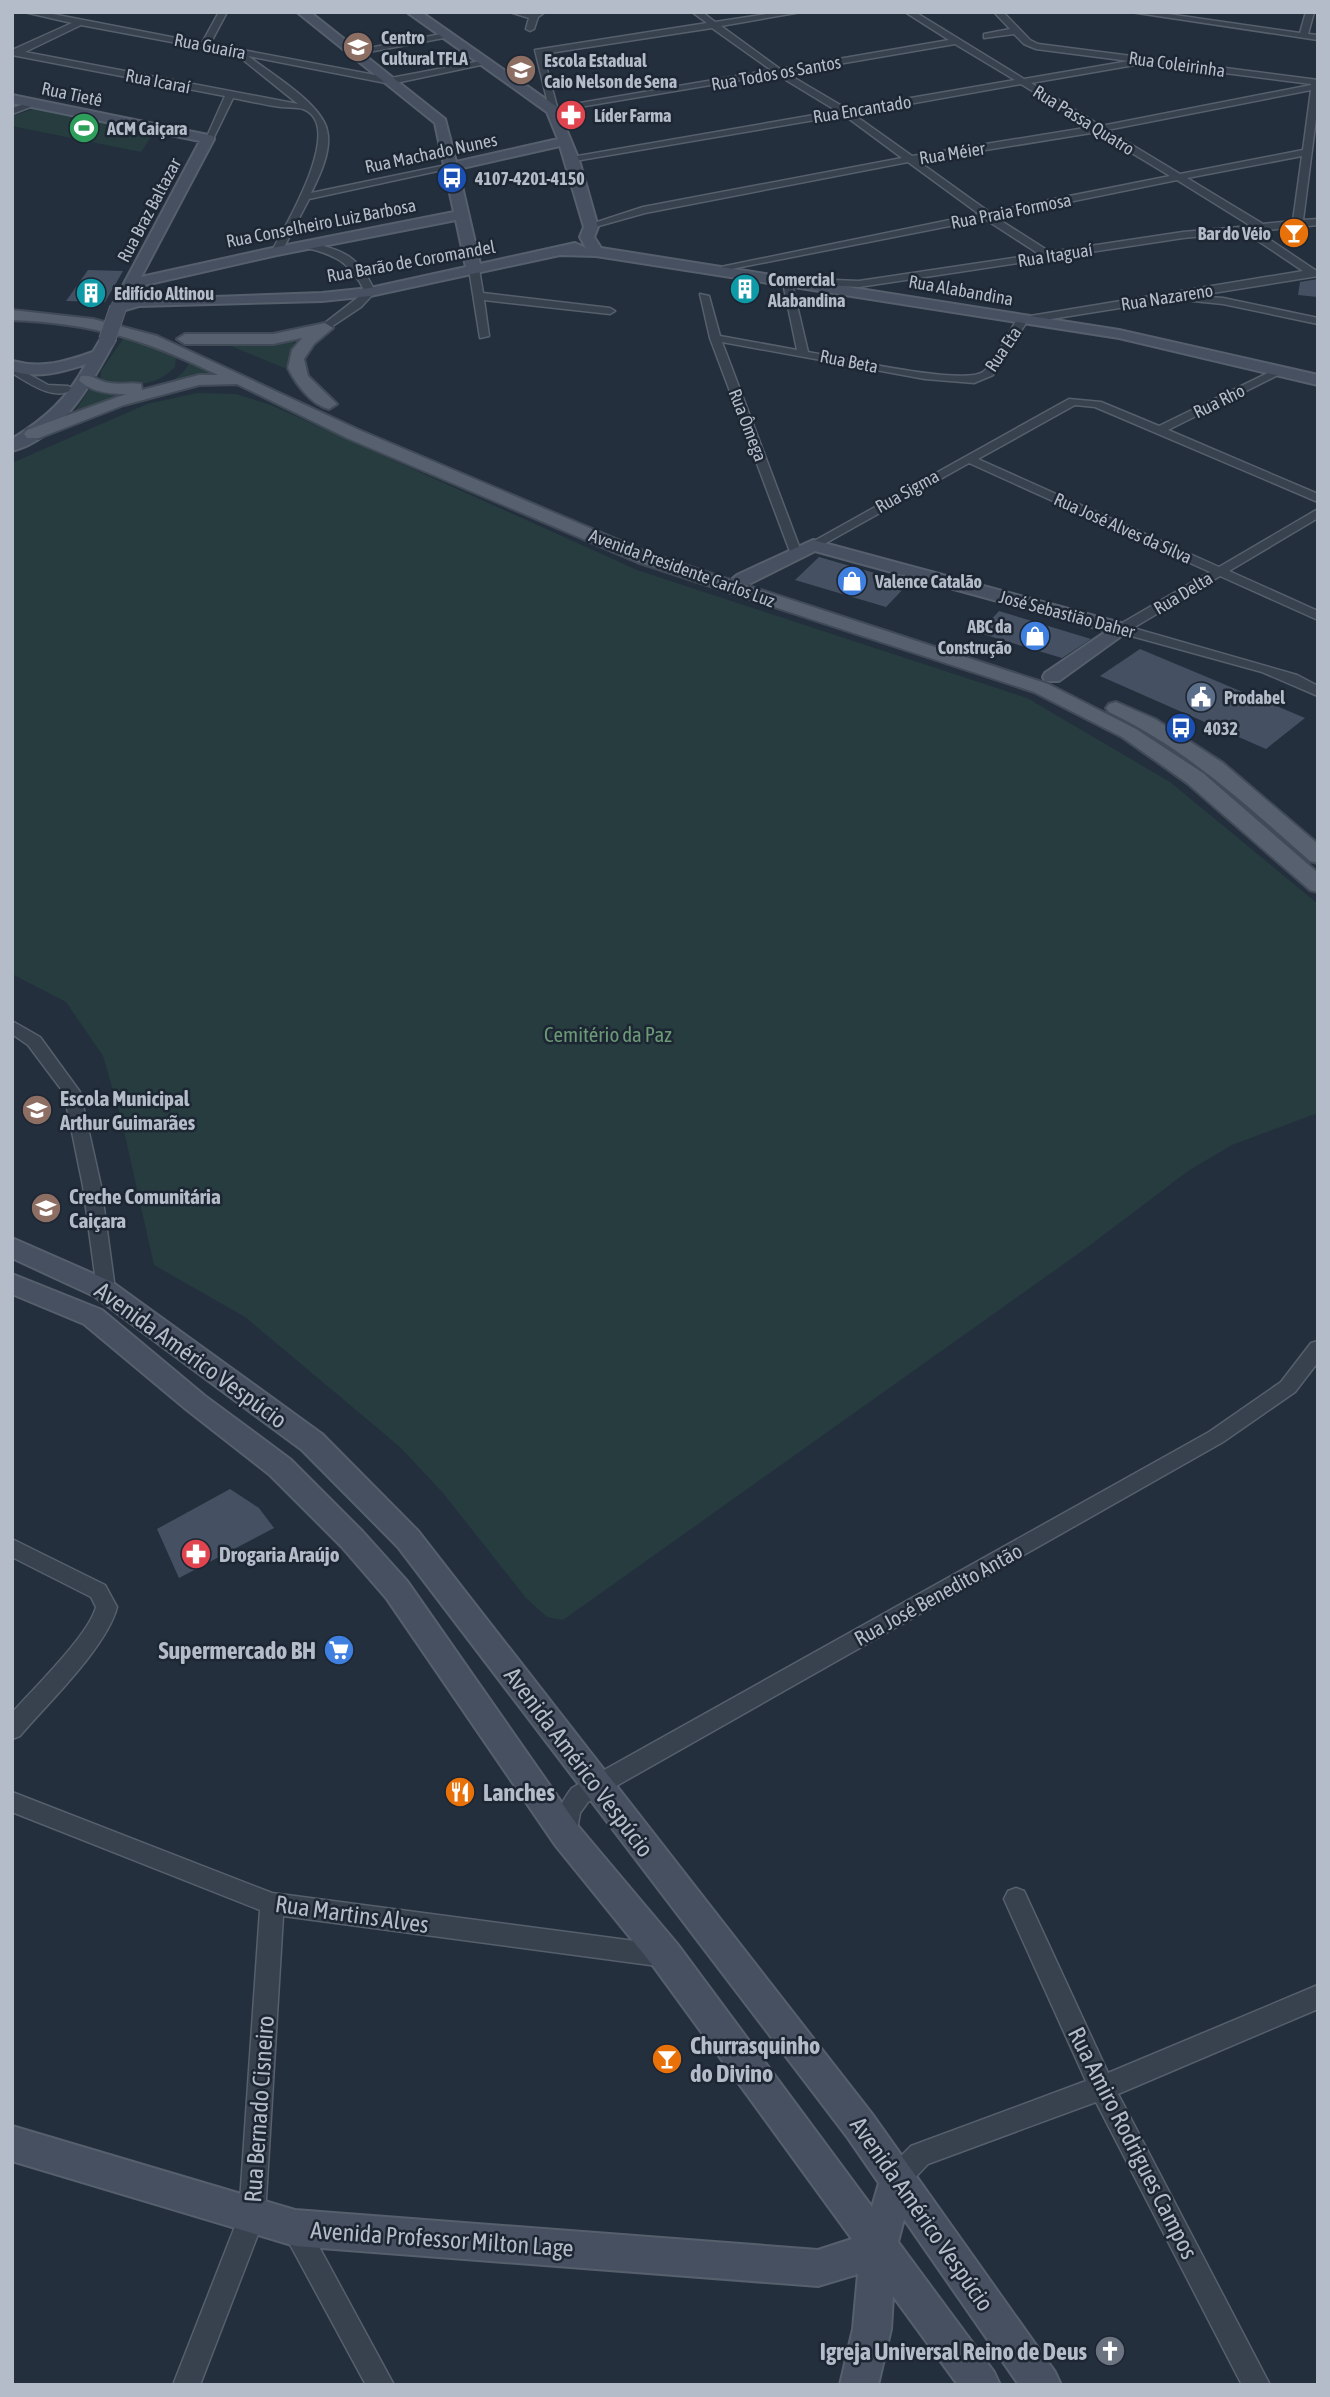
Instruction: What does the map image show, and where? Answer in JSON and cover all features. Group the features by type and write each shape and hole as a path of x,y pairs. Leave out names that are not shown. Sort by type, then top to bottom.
{"main road":[{"name":"Avenida Presidente Carlos Luz","path":"12,304 105,311 144,322 244,382 354,434 644,558 1052,677 1148,723 1216,767 1318,856"},
{"name":"Avenida Presidente Carlos Luz","path":"12,315 90,322 178,342 329,404 737,583 1041,688 1129,733 1195,778 1318,885"},
{"path":"12,321 39,316"},
{"path":"87,380 99,387 120,389 148,386 167,379 183,363 178,342 273,339 325,328"},
{"path":"325,328 300,349 295,358 295,369 306,386 329,404"},
{"path":"33,434 94,409 199,380 244,382"}],"street":[{"name":"Rua Guaíra","path":"28,12 391,81"},
{"path":"205,45 223,12"},
{"path":"303,12 441,122 480,296 484,334"},
{"path":"413,12 553,110"},
{"path":"514,12 538,14 530,29"},
{"path":"696,12 780,73 845,112 988,216 1049,256"},
{"path":"592,247 587,236 591,227 572,160 553,110 538,52 797,12"},
{"name":"Rua Passa Quatro","path":"909,12 1259,227"},
{"path":"998,12 1015,32"},
{"path":"1135,12 1318,38"},
{"path":"1303,36 1310,12"},
{"path":"14,52 80,22"},
{"path":"987,36 1015,32"},
{"name":"Rua Coleirinha","path":"1015,32 1036,46 1152,59 1316,84"},
{"path":"354,52 446,35"},
{"name":"Rua Todos os Santos","path":"553,110 957,41"},
{"path":"237,51 305,107 319,120 324,131 321,155 277,251"},
{"name":"Rua Icaraí","path":"14,52 230,95 305,107"},
{"name":"Rua Encantado","path":"572,160 1152,59"},
{"path":"391,81 486,63"},
{"path":"1234,72 1254,83"},
{"path":"1298,223 1307,152 1314,122 1316,84"},
{"name":"Rua Méier","path":"591,227 643,210 912,159 1097,129 1275,95 1316,84"},
{"path":"1265,89 1275,95"},
{"name":"Rua Braz Baltazar","path":"98,355 230,95"},
{"name":"Rua Tietê","path":"12,99 208,139"},
{"path":"12,111 34,104"},
{"name":"Rua Machado Nunes","path":"304,197 565,141"},
{"name":"Rua Praia Formosa","path":"716,269 1307,152"},
{"path":"1303,180 1318,180"},
{"name":"Rua Conselheiro Luiz Barbosa","path":"127,299 189,270 461,215"},
{"name":"Rua Itaguaí","path":"789,280 859,285 1183,235 1318,222"},
{"path":"1247,228 1314,274"},
{"path":"307,245 338,252 355,262 361,269 370,292 350,311 325,328"},
{"name":"Rua Barão de Coromandel","path":"127,299 322,297 370,292 592,247"},
{"name":"Rua Alabandina","path":"592,247 1119,334 1318,380"},
{"name":"Rua Conselheiro Luiz Barbosa","path":"145,261 170,269 189,270"},
{"name":"Rua Nazareno","path":"1023,320 1314,274"},
{"path":"789,280 803,352"},
{"path":"480,296 610,312"},
{"name":"Rua Ômega","path":"704,296 715,338 796,554"},
{"path":"1169,297 1223,301 1318,321"},
{"name":"Rua Eta","path":"983,378 996,364 1023,320"},
{"name":"Rua Beta","path":"715,338 946,379 983,378"},
{"path":"13,368 63,367 98,355"},
{"path":"12,446 63,413 87,380 98,355"},
{"path":"12,431 37,416 68,389 98,355"},
{"path":"13,368 27,379 46,388 68,389"},
{"name":"Rua Rho","path":"1158,431 1280,370"},
{"path":"1298,374 1318,385"},
{"name":"Rua Sigma","path":"737,583 813,545 1061,405 1085,401 1158,431"},
{"path":"1158,431 1318,498"},
{"name":"Rua José Alves da Silva","path":"967,458 1318,616"},
{"name":"Rua Delta","path":"1052,677 1122,629 1318,513"},
{"name":"José Sebastião Daher","path":"813,545 1267,669 1293,678 1318,692"},
{"path":"12,1026 34,1041 72,1093 92,1186 105,1282 103,1289"},
{"name":"Avenida Américo Vespúcio","path":"12,1247 103,1289 313,1442 408,1539 898,2177 1042,2385"},
{"name":"Avenida Américo Vespúcio","path":"12,1283 93,1317 196,1403 280,1467 397,1590 567,1836 666,1956 981,2385"},
{"name":"Rua José Benedito Antão","path":"567,1836 566,1821 571,1807 580,1796 1216,1437 1288,1387 1318,1348"},
{"path":"12,1546 98,1591 105,1599 107,1608 95,1630 12,1729"},
{"name":"Rua Martins Alves","path":"12,1802 272,1904 666,1956"},
{"name":"Rua Amiro Rodrigues Campos","path":"1016,1899 1102,2088 1257,2385"},
{"name":"Rua Bernado Cisneiro","path":"186,2385 252,2216 272,1904"},
{"path":"859,2385 872,2329 879,2244 898,2177 920,2155 1102,2088 1318,1997"},
{"name":"Avenida Professor Milton Lage","path":"12,2143 295,2228 818,2268 850,2259 879,2244"},
{"path":"295,2228 381,2385"}],"green space":[{"name":"ACM Caiçara","path":"40,107 155,131 141,152 12,126 12,116"},
{"path":"125,336 168,350 176,357 175,367 158,379 140,384 101,383 101,371"},
{"path":"294,340 293,356 289,366 284,368 231,346"},
{"path":"190,361 217,373 76,410 90,388 116,392 146,390 173,380 183,372"},
{"name":"Cemitério da Paz","path":"197,393 236,394 271,405 637,570 1027,698 1170,782 1318,904 1318,1113 1232,1145 1188,1171 1089,1246 563,1620 547,1617 526,1598 443,1493 400,1447 245,1317 154,1265 121,1118 103,1056 66,1002 12,974 12,463 147,404"}],"building":[{"path":"88,270 123,271 105,302 66,301"},
{"path":"1318,279 1318,297 1298,295 1300,282"},
{"name":"Valence Catalão","path":"819,557 909,583 886,607 795,580"},
{"name":"ABC da Construção","path":"999,611 1091,639 1062,658 979,633"},
{"name":"Prodabel","path":"1140,649 1305,718 1266,749 1100,676"},
{"name":"Drogaria Araújo","path":"230,1489 259,1508 274,1528 179,1578 157,1529"}],"place":[{"name":"Centro Cultural TFLA","path":"358,47"},
{"name":"Escola Estadual Caio Nelson de Sena","path":"521,70"},
{"name":"Líder Farma","path":"571,115"},
{"name":"ACM Caiçara","path":"84,128"},
{"name":"4107-4201-4150","path":"452,178"},
{"name":"Bar do Véio","path":"1294,233"},
{"name":"Comercial Alabandina","path":"745,289"},
{"name":"Edifício Altinou","path":"91,293"},
{"name":"Valence Catalão","path":"852,581"},
{"name":"ABC da Construção","path":"1035,636"},
{"name":"Prodabel","path":"1201,697"},
{"name":"4032","path":"1181,728"},
{"name":"Escola Municipal Arthur Guimarães","path":"37,1110"},
{"name":"Creche Comunitária Caiçara","path":"46,1208"},
{"name":"Drogaria Araújo","path":"196,1554"},
{"name":"Supermercado BH","path":"339,1650"},
{"name":"Lanches","path":"460,1792"},
{"name":"Churrasquinho do Divino","path":"667,2059"},
{"name":"Igreja Universal Reino de Deus","path":"1110,2351"}]}
